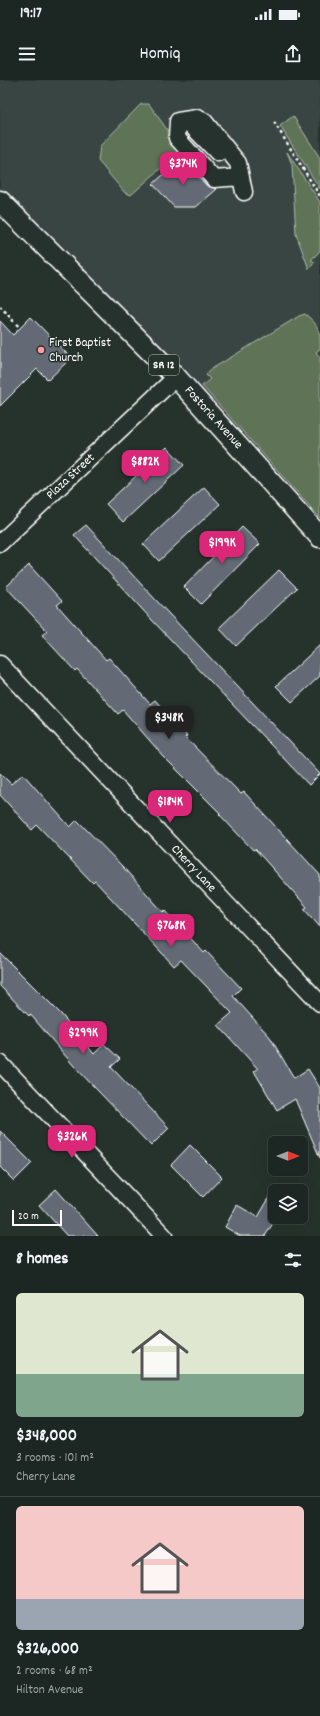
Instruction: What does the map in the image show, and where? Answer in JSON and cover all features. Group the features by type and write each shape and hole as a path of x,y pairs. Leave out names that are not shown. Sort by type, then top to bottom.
{"main road":[{"name":"Fostoria Avenue","path":"0,201 176,377 320,537"}],"street":[{"path":"197,118 204,121 238,163 237,182 182,130 182,120 197,118"},
{"name":"Plaza Street","path":"0,543 176,377"},
{"name":"Cherry Lane","path":"0,664 320,1003"},
{"path":"0,1063 164,1236"}],"path":[{"path":"274,122 320,196"},
{"path":"0,306 20,328"}],"shaded area":[{"path":"0,80 320,80 320,540 0,201"}],"green space":[{"path":"141,104 149,104 168,131 171,142 179,152 131,195 125,193 98,161 100,146"},
{"path":"293,116 320,158 320,189 280,126"},
{"path":"287,152 320,202 320,251 311,260 315,262 309,269 296,234 292,165"},
{"path":"305,314 314,322 318,329 320,338 320,349 316,352 320,358 320,518 202,386 210,379 206,375 210,370 299,316"}],"building":[{"path":"182,158 207,186 217,189 196,207 174,207 153,184"},
{"path":"31,317 71,358 48,380 37,369 0,406 0,321 13,335"},
{"path":"167,447 184,465 123,522 106,504"},
{"path":"204,487 220,504 159,561 143,544"},
{"path":"86,525 320,774 309,785 152,620 74,535"},
{"path":"242,527 260,544 201,604 184,587"},
{"path":"29,565 62,601 57,605 106,660 109,658 150,704 155,700 187,736 185,737 241,794 244,792 320,875 320,927 304,909 307,907 255,849 253,850 219,814 220,813 164,757 123,710 118,714 77,669 75,671 42,635 47,631 6,587"},
{"path":"279,570 297,588 236,646 219,628"},
{"path":"320,645 320,676 292,702 276,686"},
{"path":"0,773 11,784 23,774 70,827 77,820 122,866 163,912 165,910 204,953 206,951 241,988 233,996 270,1037 294,1078 308,1069 320,1088 320,1158 295,1099 277,1110 254,1071 258,1069 218,1025 232,1013 181,960 174,966 95,881 93,883 37,825 32,830 0,795"},
{"path":"0,953 61,1014 94,1054 104,1044 120,1059 111,1067 169,1128 151,1146 74,1066 30,1014 29,1016 0,986"},
{"path":"0,1131 32,1163 14,1181 0,1167"},
{"path":"190,1145 222,1177 203,1197 171,1165"},
{"path":"56,1189 98,1236 67,1236 39,1205"},
{"path":"268,1200 268,1224 272,1224 265,1236 240,1236 225,1227 237,1205 258,1217"}],"place":[{"name":"First Baptist Church","path":"41,350"}]}
